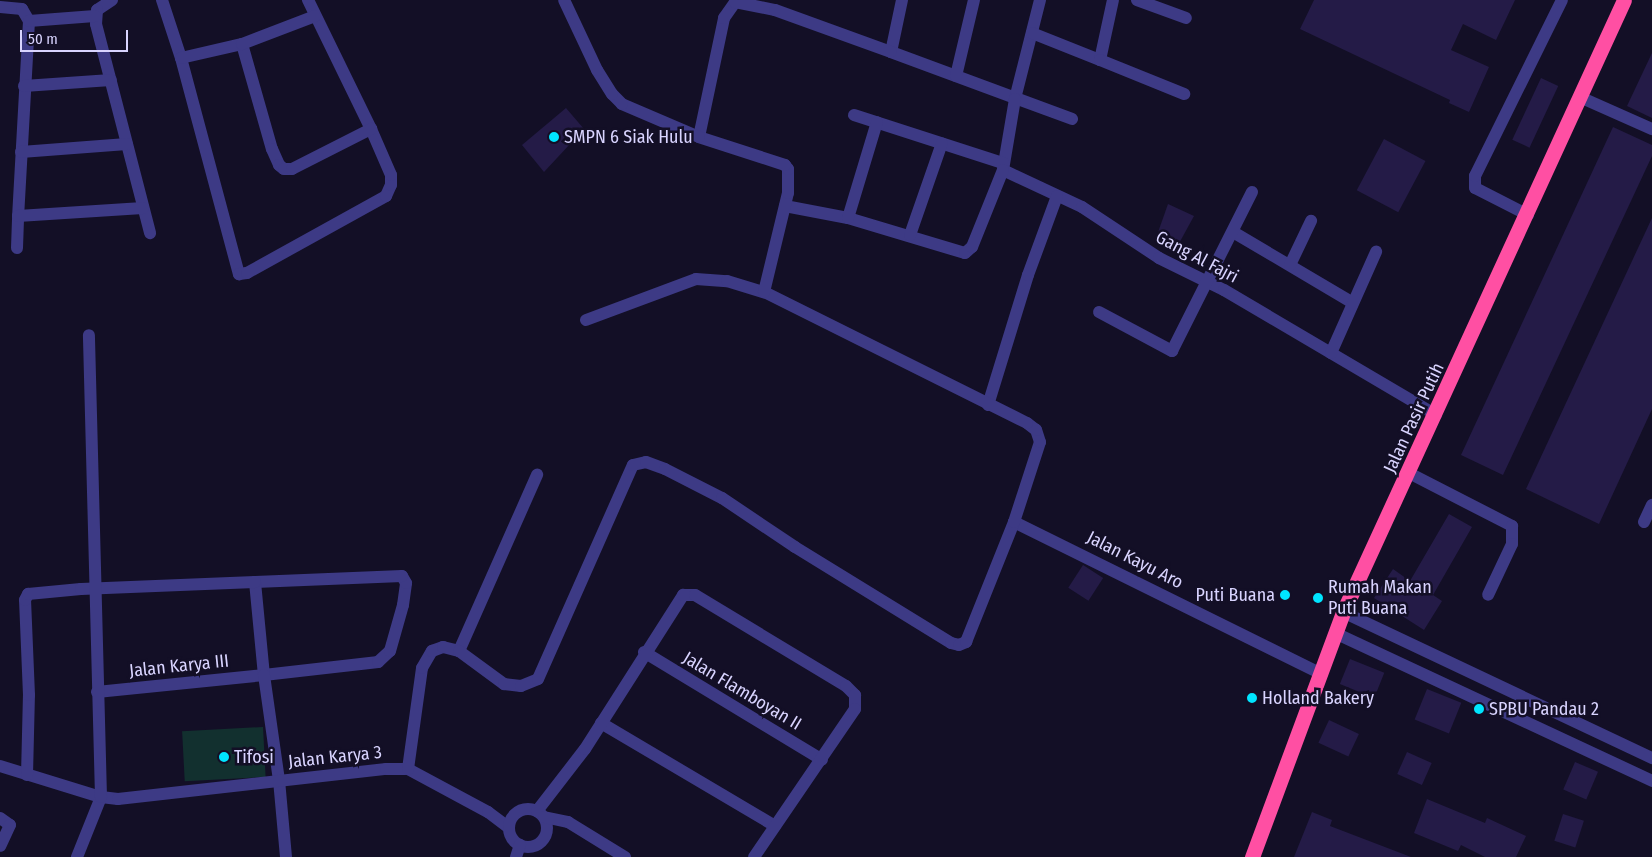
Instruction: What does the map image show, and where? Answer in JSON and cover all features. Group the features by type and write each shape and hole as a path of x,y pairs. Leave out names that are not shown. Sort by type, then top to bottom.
{"highway":[{"name":"Jalan Pasir Putih","path":"1252,857 1343,612 1410,473 1582,98 1624,0"}],"street":[{"path":"112,0 101,5 96,16 150,233"},
{"path":"162,0 181,58 239,274 247,274 386,196 391,175 371,129 308,0"},
{"path":"564,0 612,94 638,112 699,137 785,165 790,179 764,292"},
{"path":"891,52 902,0"},
{"path":"956,76 974,0"},
{"path":"785,206 848,218 910,235 954,252 969,252 1003,167 1016,98 1040,0"},
{"path":"1100,60 1113,0"},
{"path":"1137,0 1186,18"},
{"path":"1528,215 1475,188 1475,176 1562,0"},
{"path":"699,137 724,18 732,3 742,2 775,10 1072,119"},
{"path":"0,7 22,9 30,21 24,86 17,248"},
{"path":"30,21 96,16"},
{"path":"181,58 242,44 315,16"},
{"path":"1032,33 1184,94"},
{"path":"242,44 272,149 279,165 284,169 292,169 371,129"},
{"path":"24,86 111,80"},
{"path":"1582,98 1652,129"},
{"name":"Gang Al Fajri","path":"854,115 942,143 1003,167 1082,207 1158,258 1209,283 1436,415"},
{"path":"848,218 877,122"},
{"path":"910,235 942,143"},
{"path":"21,152 127,144"},
{"path":"1099,312 1172,352 1209,283 1252,192"},
{"path":"988,405 1028,275 1057,196"},
{"path":"18,216 143,208"},
{"path":"1290,265 1311,221"},
{"path":"1233,232 1353,303"},
{"path":"1331,353 1376,252"},
{"path":"408,770 422,668 432,651 443,647 459,651 504,684 521,686 538,679 627,476 634,466 646,462 722,498 795,547 956,644 966,642 1014,522 1040,442 1036,430 764,292 727,281 696,279 586,320"},
{"path":"77,857 101,797 89,335"},
{"path":"1410,473 1512,526 1512,544 1488,595"},
{"path":"459,651 537,475"},
{"path":"1644,522 1652,505"},
{"name":"Jalan Kayu Aro","path":"1014,522 1319,673"},
{"name":"Jalan Karya III","path":"97,692 264,675 384,660 390,651 406,583 396,574 255,582"},
{"path":"27,775 29,695 25,600 34,592 255,582 264,675 279,780 286,857"},
{"path":"521,850 539,843 546,834 540,814 644,652 683,596 694,595 846,686 855,695 854,709 822,760 754,857"},
{"path":"1343,612 1652,758"},
{"path":"1335,633 1652,781"},
{"name":"Jalan Flamboyan II","path":"644,652 822,760"},
{"path":"600,723 775,826"},
{"name":"Jalan Karya 3","path":"0,766 101,797 158,796 279,780 408,770 488,812 509,828 512,838 521,850 538,857"},
{"path":"509,828 511,818 518,811"},
{"name":"Jalan Karya 3","path":"488,812 518,811 540,814 568,822 626,857"},
{"path":"0,818 10,825 0,846"}],"green space":[{"name":"Tifosi","path":"263,727 266,777 185,781 182,731"}],"building":[{"path":"1314,0 1515,0 1496,40 1463,24 1451,50 1489,67 1469,112 1449,103 1450,100 1300,29"},
{"path":"1652,53 1652,118 1627,106"},
{"path":"1541,78 1558,86 1529,148 1512,140"},
{"name":"SMPN 6 Siak Hulu","path":"566,108 584,129 544,172 522,145"},
{"path":"1613,127 1652,145 1652,156 1503,475 1461,455"},
{"path":"1384,139 1425,161 1398,212 1357,190"},
{"path":"1168,204 1194,216 1177,247 1156,238"},
{"path":"1652,218 1652,409 1599,524 1526,489"},
{"path":"1449,514 1472,527 1433,595 1442,601 1424,630 1374,598 1393,569 1410,581"},
{"path":"1083,565 1103,578 1088,601 1068,588"},
{"path":"1350,659 1384,673 1374,698 1340,684"},
{"path":"1427,689 1461,703 1449,733 1415,720"},
{"path":"1329,720 1359,734 1348,757 1318,743"},
{"path":"1407,752 1432,763 1422,785 1397,774"},
{"path":"1575,762 1598,772 1586,799 1563,790"},
{"path":"1427,799 1485,823 1487,818 1526,836 1516,857 1485,857 1461,845 1458,851 1414,833"},
{"path":"1312,812 1332,820 1330,826 1411,857 1294,857"},
{"path":"1563,814 1584,821 1575,847 1554,841"}],"place":[{"name":"SMPN 6 Siak Hulu","path":"554,137"},
{"name":"Puti Buana","path":"1285,595"},
{"name":"Rumah Makan Puti Buana","path":"1318,598"},
{"name":"Holland Bakery","path":"1252,698"},
{"name":"SPBU Pandau 2","path":"1479,709"},
{"name":"Tifosi","path":"224,757"}]}
